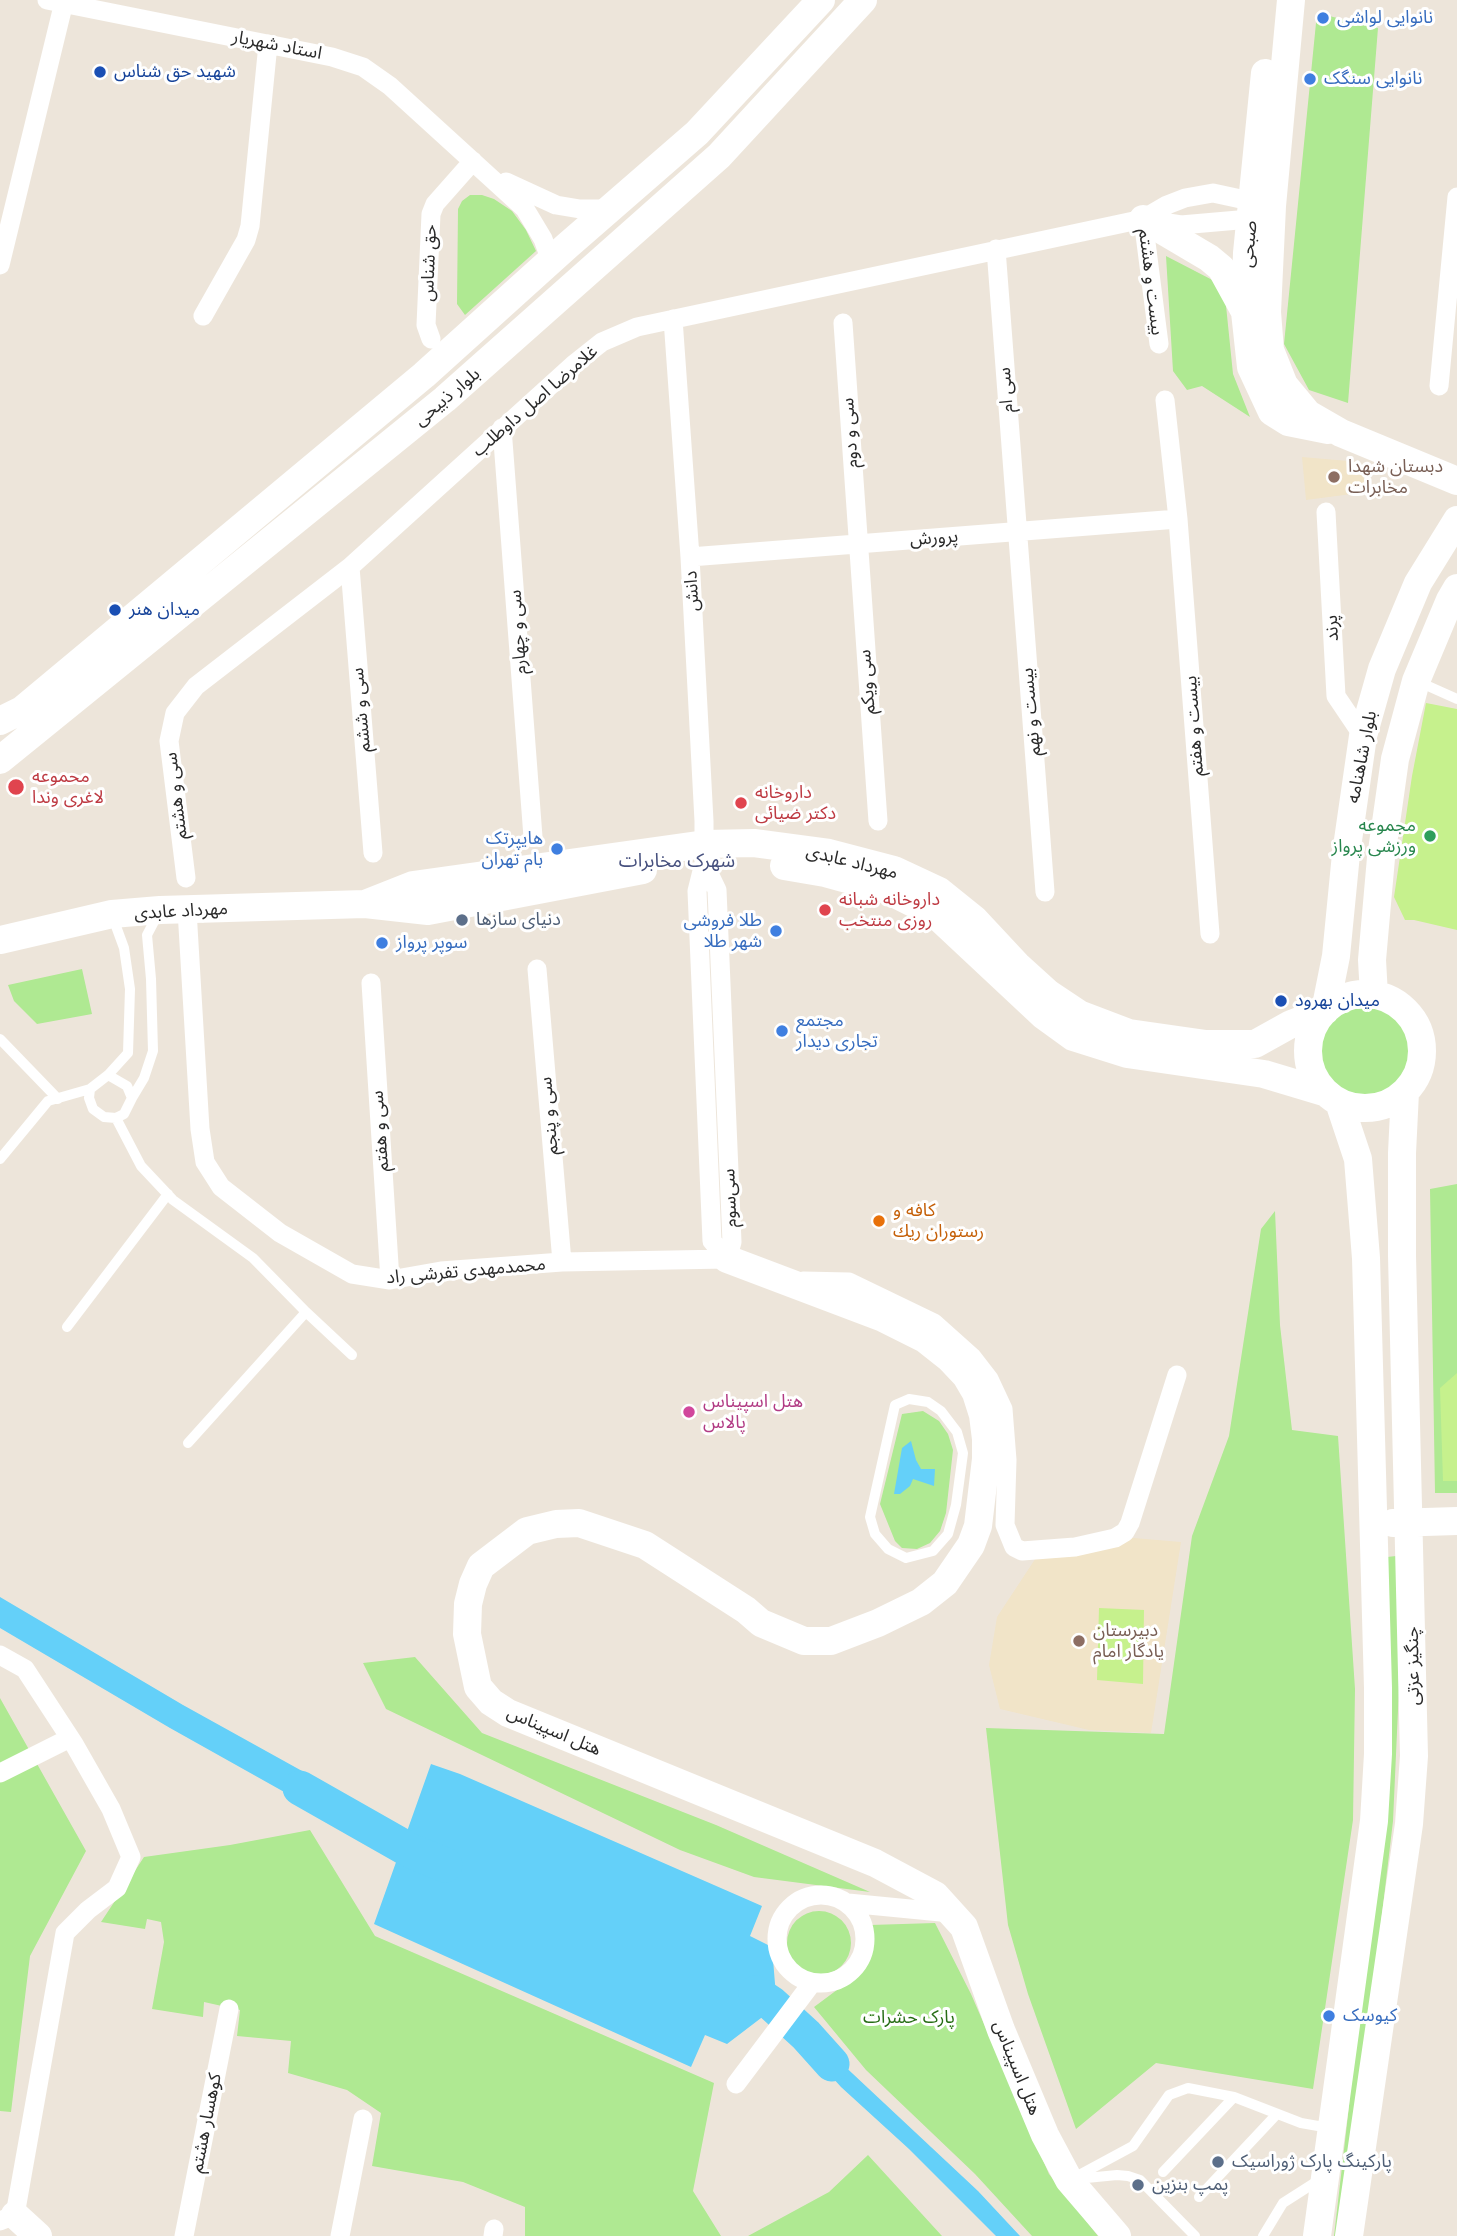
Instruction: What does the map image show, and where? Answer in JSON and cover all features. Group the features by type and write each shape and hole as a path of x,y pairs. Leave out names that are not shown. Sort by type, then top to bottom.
{"street":[{"name":"بلوار ذبیحی","path":"0,721 22,710 382,411 697,133 821,0"},
{"name":"بلوار ذبیحی","path":"0,761 445,399 719,156 863,0"},
{"name":"صبحی","path":"1272,0 1258,209 1270,350 1284,385 1308,414 1341,433 1457,481"},
{"name":"صبحی","path":"1291,0 1258,209 1245,312 1251,367 1272,412 1288,422 1341,433"},
{"name":"استاد شهریار","path":"56,1 332,57 363,67 390,86 525,209 551,261"},
{"path":"0,265 56,1"},
{"path":"203,316 246,240 250,226 268,44"},
{"name":"استاد شهریار","path":"473,161 517,189 556,205 580,209 610,209"},
{"name":"حق شناس","path":"431,339 426,325 431,214 435,204 473,161"},
{"name":"غلامرضا اصل داوطلب","path":"176,713 196,686 350,567 502,428 603,342 637,327 1143,219 1185,198 1213,193 1258,209"},
{"path":"1439,386 1457,197"},
{"name":"غلامرضا اصل داوطلب","path":"1143,219 1181,225 1258,209"},
{"path":"1143,219 1221,268 1245,312"},
{"name":"بیست و هشتم","path":"1143,219 1159,344"},
{"name":"سی ام","path":"996,249 1016,532"},
{"name":"دانش","path":"673,319 690,557 704,854"},
{"name":"سی و دوم","path":"843,323 857,544"},
{"path":"1165,400 1178,519"},
{"name":"سی و چهارم","path":"502,428 533,837"},
{"name":"پرند","path":"1326,512 1336,696 1363,736"},
{"name":"پرورش","path":"690,557 1178,519"},
{"name":"بیست و هفتم","path":"1178,519 1210,933"},
{"name":"بلوار شاهنامه","path":"1325,1011 1336,956 1346,854 1363,736 1382,669 1418,583 1457,520"},
{"name":"بیست و نهم","path":"1016,532 1045,892"},
{"name":"سی ویکم","path":"857,544 878,821"},
{"name":"سی و ششم","path":"350,567 373,853"},
{"name":"بلوار شاهنامه","path":"1374,995 1372,960 1395,759 1416,681 1457,588"},
{"name":"سی و هشتم","path":"176,713 169,741 186,878"},
{"name":"مهرداد عابدی","path":"0,940 112,914 365,904 428,911 663,867 704,854 754,843 829,853 894,870 939,891 975,920 1017,965 1049,994 1079,1014 1129,1033 1206,1044 1255,1044 1291,1024 1325,1011"},
{"name":"مهرداد عابدی","path":"704,854 825,873 887,890 935,914 1044,1016 1073,1037 1127,1054 1264,1074 1331,1097"},
{"name":"سی‌سوم","path":"704,854 717,890 732,1242 727,1259"},
{"name":"محمدمهدی تفرشی راد","path":"173,910 205,1162 221,1187 280,1233 352,1274 390,1280 441,1271 562,1262 727,1259"},
{"name":"سی و پنجم","path":"537,969 562,1262"},
{"name":"سی و هفتم","path":"370,983 390,1280"},
{"path":"1356,995 1374,995 1391,1000 1405,1011 1416,1026 1421,1043 1421,1060 1416,1078 1405,1092 1374,1108 1356,1108 1331,1097 1314,1077 1308,1060 1308,1042 1314,1025 1325,1011 1339,1000 1356,995"},
{"name":"چنگیز عزتی","path":"1349,2236 1409,1824 1414,1756 1402,1256 1405,1092"},
{"name":"چنگیز عزتی","path":"1317,2236 1374,1821 1378,1688 1366,1258 1358,1159 1331,1097"},
{"name":"هتل اسپیناس","path":"727,1259 883,1318 925,1339 966,1376 976,1393 983,1415 968,1507 978,1526 971,1545 945,1583 921,1602 878,1623 831,1641 804,1640 761,1623 746,1610 645,1545 579,1523 556,1524 527,1531 481,1566 468,1604 467,1634 478,1687 491,1702 508,1713 875,1863 935,1895 964,1927 1006,2042 1045,2135 1069,2180 1117,2236"},
{"path":"788,1281 849,1282 934,1323 972,1357 989,1379 1003,1409 1007,1460 1005,1525 1014,1547 1022,1551 1075,1547 1115,1538 1125,1531 1130,1523 1177,1375"},
{"path":"1373,1524 1457,1521"},
{"path":"0,1655 25,1669 70,1738 111,1809 131,1857 117,1888 88,1910 65,1933 8,2218 38,2236"},
{"path":"0,1773 70,1738"},
{"path":"806,1896 835,1896 858,1913 864,1927 862,1957 853,1970 841,1979 827,1984 812,1983 792,1973 779,1956 776,1942 778,1927 783,1914 806,1896"},
{"path":"848,1903 951,1913"},
{"path":"736,2084 812,1983"},
{"name":"کوهسار هشتم","path":"184,2236 229,2009"},
{"path":"340,2236 363,2119"}],"lane":[{"path":"1416,681 1457,699"},
{"path":"90,1090 89,1098 93,1109 104,1116 116,1118 124,1114 144,1078 153,1051 147,934 173,910"},
{"path":"0,1159 48,1101 90,1090 128,1053 130,989 124,948 112,914"},
{"path":"0,1039 58,1098"},
{"path":"108,1075 127,1086 132,1098"},
{"path":"116,1118 141,1166 168,1194 253,1258 352,1355"},
{"path":"67,1326 168,1194"},
{"path":"188,1443 306,1312"},
{"path":"968,1507 933,1551 906,1558 888,1549 874,1534 870,1517 895,1405 909,1399 928,1402 942,1411 974,1458"},
{"path":"1069,2180 1133,2146 1169,2095 1188,2088 1234,2097 1276,2115 1309,2124 1332,2124"},
{"path":"1163,2172 1234,2097"},
{"path":"1199,2197 1276,2115"},
{"path":"1069,2180 1117,2175 1140,2180 1195,2236"},
{"path":"1263,2236 1283,2203 1325,2176"}],"shaded area":[{"name":"دبستان شهدا مخابرات","path":"1302,457 1360,462 1367,492 1306,500"},
{"name":"دبیرستان یادگار امام","path":"1110,1536 1181,1542 1151,1733 1089,1730 1000,1709 989,1665 997,1617 1045,1544"}],"green space":[{"path":"1317,13 1378,28 1348,403 1309,390 1284,344"},
{"path":"470,195 494,199 512,211 526,230 536,251 465,315 457,304 458,209 462,201"},
{"path":"1166,256 1224,286 1233,374 1250,417 1202,386 1187,390 1173,371"},
{"name":"مجموعه ورزشی پرواز","path":"1426,703 1457,709 1457,930 1405,920 1394,897"},
{"path":"82,969 92,1014 37,1024 14,1001 8,985"},
{"path":"1365,1004 1383,1007 1398,1017 1408,1032 1411,1050 1408,1068 1398,1083 1383,1093 1365,1096 1347,1093 1332,1083 1322,1068 1319,1050 1322,1032 1332,1017 1347,1007"},
{"path":"1457,1184 1457,1493 1435,1493 1430,1189"},
{"path":"1275,1211 1280,1325 1292,1430 1338,1436 1355,1689 1353,1820 1313,2089 1156,2063 1076,2129 1028,1994 1008,1925 986,1728 1164,1734 1192,1536 1229,1436 1261,1229"},
{"path":"1457,1373 1457,1481 1443,1481 1440,1388"},
{"path":"923,1411 939,1421 948,1434 953,1450 946,1513 940,1531 930,1543 917,1549 902,1548 895,1541 880,1504 902,1414"},
{"path":"1396,1556 1399,1688 1393,1821 1344,2236 1334,2236 1349,2106 1387,1557"},
{"path":"1099,1608 1144,1610 1143,1684 1097,1680"},
{"path":"415,1657 482,1733 716,1825 870,1892 754,1877 680,1850 386,1709 363,1663"},
{"path":"0,1698 86,1851 30,1956 11,2112 0,2111"},
{"path":"310,1830 375,1936 714,2083 693,2191 721,2236 525,2236 525,2207 463,2182 372,2166 381,2113 347,2090 288,2073 291,2041 237,2036 240,2010 204,2002 203,2017 152,2009 164,1942 161,1922 147,1919 145,1929 101,1922 144,1857"},
{"path":"819,1911 842,1920 851,1943 842,1966 819,1975 796,1966 787,1943 796,1920"},
{"name":"پارک حشرات","path":"935,1923 971,1994 1049,2174 1098,2236 1032,2236 975,2174 866,2070 814,2007 853,1978 869,1958 870,1925"},
{"path":"868,2155 942,2236 748,2236 829,2192"}],"water":[{"path":"911,1441 921,1469 935,1469 934,1486 913,1479 910,1486 900,1494 894,1494 902,1448"},
{"path":"0,1597 183,1705 349,1797 336,1821 0,1628"},
{"path":"431,1764 460,1774 762,1906 750,1936 772,1947 776,1996 787,2002 777,2022 765,2015 727,2044 705,2035 691,2067 374,1924"},
{"path":"808,2021 837,2059 978,2191 1020,2236 996,2236 909,2149 841,2087 794,2035"}],"waterway":[{"path":"300,1788 411,1851 445,1865"},
{"path":"756,1993 806,2035 832,2064"}],"place":[{"name":"نانوایی لواشی","path":"1323,18"},
{"name":"شهید حق شناس","path":"100,72"},
{"name":"نانوایی سنگک","path":"1310,79"},
{"name":"دبستان شهدا مخابرات","path":"1334,477"},
{"name":"میدان هنر","path":"115,610"},
{"name":"محموعه لاغری وندا","path":"16,787"},
{"name":"داروخانه دکتر ضیائی","path":"741,803"},
{"name":"مجموعه ورزشی پرواز","path":"1430,836"},
{"name":"هایپرتک بام تهران","path":"557,849"},
{"name":"داروخانه شبانه روزی منتخب","path":"825,910"},
{"name":"دنیای سازها","path":"462,920"},
{"name":"طلا فروشی شهر طلا","path":"776,931"},
{"name":"سوپر پرواز","path":"382,943"},
{"name":"میدان بهرود","path":"1281,1001"},
{"name":"مجتمع تجاری دیدار","path":"782,1031"},
{"name":"كافه و رستوران ريك","path":"879,1221"},
{"name":"هتل اسپیناس پالاس","path":"689,1412"},
{"name":"دبیرستان یادگار امام","path":"1079,1641"},
{"name":"کیوسک","path":"1329,2016"},
{"name":"پارکینگ پارک ژوراسیک","path":"1218,2162"},
{"name":"پمپ بنزین","path":"1138,2185"}],"district":[{"name":"شهرک مخابرات","path":"677,861"}]}
